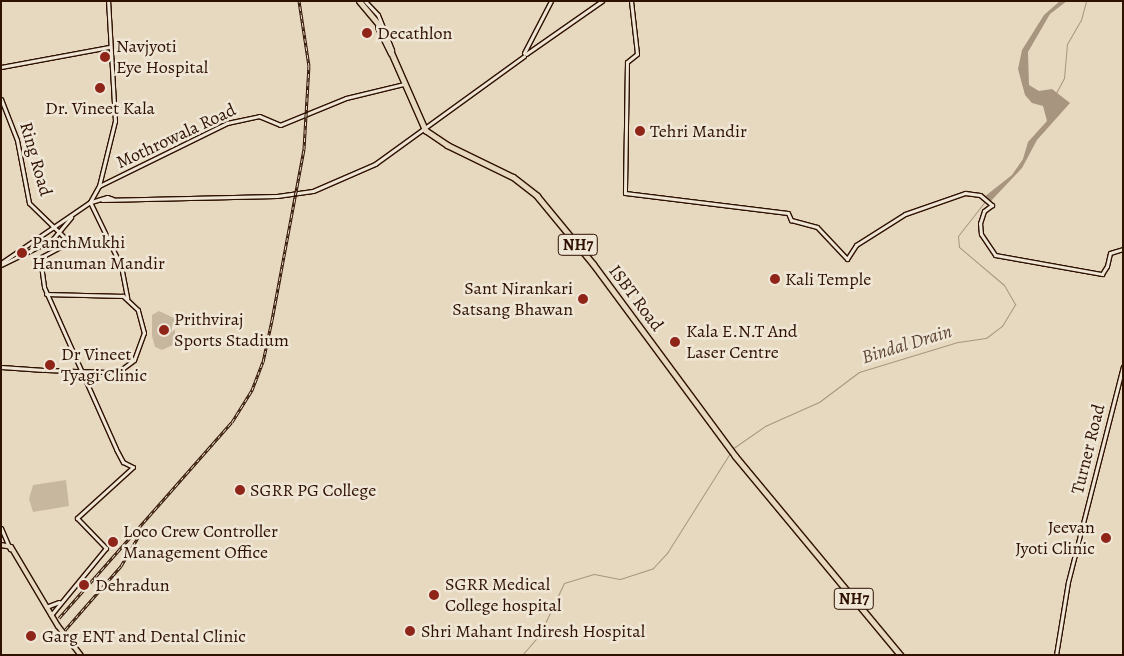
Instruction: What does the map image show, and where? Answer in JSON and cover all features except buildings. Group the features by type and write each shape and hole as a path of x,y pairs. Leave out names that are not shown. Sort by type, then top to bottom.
{"highway":[{"path":"362,1 382,25 390,51 426,130"},
{"path":"390,51 405,84"},
{"name":"ISBT Road","path":"426,130 447,145 513,177 546,204 590,259 736,455 900,655"}],"main road":[{"path":"1,546 10,547 69,643"},
{"path":"46,606 69,643 79,655"}],"street":[{"path":"1,264 54,229 90,202 99,186 115,121 109,46 108,1"},
{"path":"354,1 373,19 390,51"},
{"path":"525,54 551,1"},
{"path":"90,202 114,199 277,196 308,193 366,169 426,130 525,54 602,1"},
{"path":"631,1 637,54 628,60 627,65 625,194 788,213 791,220 817,227 846,259 856,245 907,213 955,195 983,197 991,204 983,213 980,223 981,234 994,255 1102,274 1106,271 1110,253 1123,249"},
{"path":"1,66 109,46"},
{"name":"Mothrowala Road","path":"99,186 228,123 259,116 280,126 346,98 405,84"},
{"name":"Ring Road","path":"1,95 18,140 30,202 54,229"},
{"name":"Ring Road","path":"1,99 17,140 29,203 54,229"},
{"path":"1,367 116,371 134,360 144,329 140,313 127,298 121,266 90,202"},
{"path":"1,264 51,241 73,215"},
{"path":"51,615 106,548 78,522 77,518 133,467 120,457 46,294 39,259 64,245 64,237 54,229"},
{"path":"46,294 115,295 127,298"},
{"name":"Turner Road","path":"1056,655 1068,582 1123,367"},
{"path":"1,528 10,547"},
{"path":"46,606 60,602"}],"shaded area":[{"path":"1060,1 1067,1 1050,14 1028,52 1029,85 1039,91 1052,89 1070,103 1037,140 1022,168 990,202 984,197 1012,175 1023,159 1028,142 1047,121 1043,106 1032,103 1025,95 1018,69 1022,50 1044,15"},
{"name":"Prithviraj Sports Stadium","path":"159,311 174,318 175,324 175,344 162,350 155,347 152,336 152,315"},
{"path":"66,480 69,506 33,512 29,499 33,485"}],"waterway":[{"path":"1056,93 1064,78 1067,44 1081,20 1086,1"},
{"name":"Bindal Drain","path":"732,449 765,426 819,402 859,372 958,342 986,338 1002,326 1015,304 1004,285 959,247 958,236 986,200"},
{"name":"Bindal Drain","path":"522,655 540,634 564,583 594,574 620,579 653,568 667,553 730,453"}],"railway":[{"path":"59,618 232,422 252,390 263,362 304,149 309,66 299,1"},
{"path":"65,630 121,566 143,529"}],"place":[{"name":"Decathlon","path":"367,33"},
{"name":"Navjyoti Eye Hospital","path":"105,57"},
{"name":"Dr. Vineet Kala","path":"100,88"},
{"name":"Tehri Mandir","path":"640,131"},
{"name":"PanchMukhi Hanuman Mandir","path":"22,253"},
{"name":"Kali Temple","path":"775,279"},
{"name":"Sant Nirankari Satsang Bhawan","path":"583,299"},
{"name":"Prithviraj Sports Stadium","path":"164,330"},
{"name":"Kala E.N.T And Laser Centre","path":"675,342"},
{"name":"Dr Vineet Tyagi Clinic","path":"50,365"},
{"name":"SGRR PG College","path":"240,490"},
{"name":"Jeevan Jyoti Clinic","path":"1106,538"},
{"name":"Loco Crew Controller Management Office","path":"113,542"},
{"name":"Dehradun","path":"84,585"},
{"name":"SGRR Medical College hospital","path":"434,595"},
{"name":"Shri Mahant Indiresh Hospital","path":"410,631"},
{"name":"Garg ENT and Dental Clinic","path":"31,636"}]}
